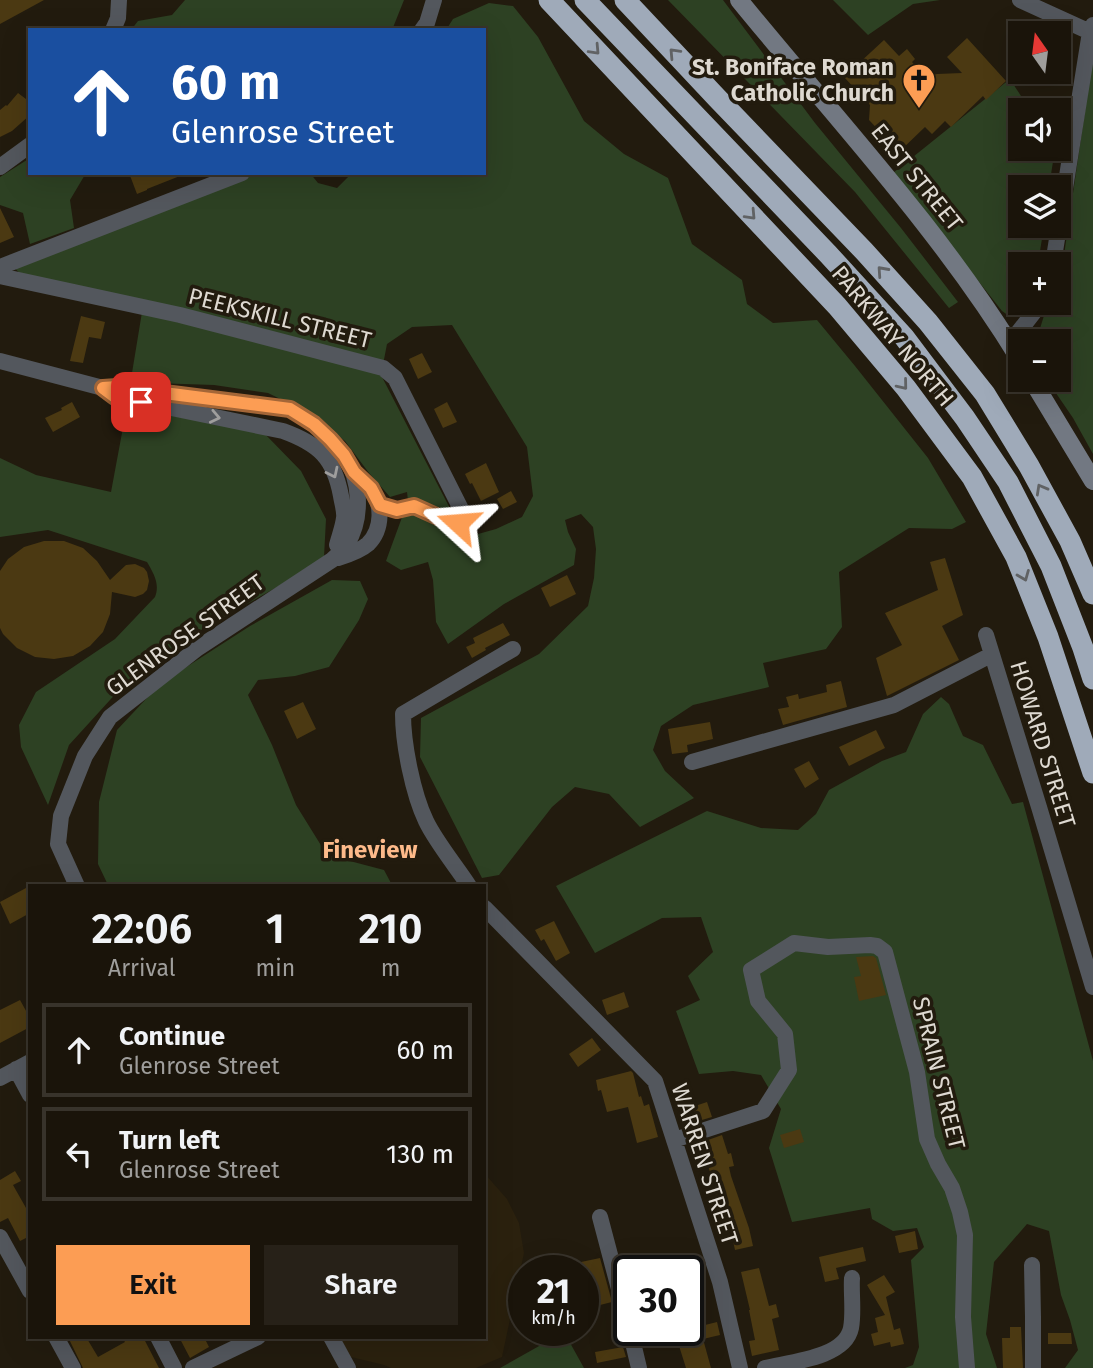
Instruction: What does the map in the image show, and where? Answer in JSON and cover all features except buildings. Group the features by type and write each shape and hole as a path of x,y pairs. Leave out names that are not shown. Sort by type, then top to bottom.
{"highway":[{"name":"PARKWAY NORTH","path":"549,0 837,306 906,387 972,477 1016,557 1048,637 1093,773"},
{"path":"585,0 904,337 965,418 1008,482 1051,566 1093,679"},
{"name":"PARKWAY NORTH","path":"625,0 864,250 961,363 985,394 1029,466 1070,541 1093,594"}],"main road":[{"name":"EAST STREET","path":"739,0 900,192 961,270 1008,340"},
{"path":"1039,392 1093,481"}],"street":[{"path":"115,24 118,0"},
{"path":"423,28 434,0"},
{"path":"1020,0 1091,28 1055,252"},
{"path":"0,167 28,146"},
{"path":"0,267 237,175"},
{"name":"PEEKSKILL STREET","path":"0,276 180,315 383,368 395,378 464,515 458,523 452,523 414,506 397,510 380,505"},
{"path":"1021,329 1032,315"},
{"path":"0,361 103,388 115,397 283,431 301,438 319,449 337,476 344,518 332,560"},
{"name":"GLENROSE STREET","path":"76,884 58,844 61,816 85,756 110,717 198,648 332,560 347,545 357,513 358,493 354,472 344,455 314,424 290,409 117,387 103,388"},
{"path":"332,560 369,543 378,527 380,505 371,488 354,472"},
{"name":"HOWARD STREET","path":"986,635 1093,987"},
{"path":"468,884 426,822 416,796 403,732 403,714 513,649"},
{"path":"692,762 894,705 991,655"},
{"name":"WARREN STREET","path":"486,911 655,1081 720,1282 740,1368"},
{"name":"SPRAIN STREET","path":"674,1140 763,1111 789,1070 785,1034 758,1001 751,970 794,943 828,947 870,945 881,948 917,1072 927,1139 937,1164 952,1188 965,1236 963,1317 967,1368"},
{"path":"0,1078 23,1066 28,1087"},
{"path":"600,1217 613,1266"},
{"path":"0,1237 28,1287"},
{"path":"1032,1265 1032,1368"},
{"path":"765,1368 825,1354 843,1343 851,1328 852,1278"},
{"path":"56,1339 73,1368"},
{"path":"159,1339 174,1368"},
{"path":"193,1368 254,1339"},
{"path":"332,1339 348,1368"},
{"path":"634,1346 639,1368"}],"shaded area":[{"path":"486,1175 507,1199 519,1223 524,1253 508,1255 508,1329 502,1357 476,1368 391,1368 347,1356 338,1339 486,1339"}],"green space":[{"path":"185,0 404,0 393,28 133,28 138,21 172,15"},
{"path":"668,0 723,0 815,123 958,302 949,308 855,192"},
{"path":"833,0 940,0 913,4 868,35"},
{"path":"489,3 513,6 538,37 584,121 624,154 668,178 692,244 742,280 747,304 773,323 817,320 928,458 966,522 952,529 909,528 839,572 842,627 826,649 763,663 769,687 693,705 661,726 653,750 665,771 694,798 640,827 609,794 575,787 552,807 499,875 482,878 420,757 421,718 539,654 588,606 596,549 593,527 581,514 565,520 576,549 574,565 504,604 448,644 436,622 433,580 428,562 401,570 386,561 408,501 407,492 390,497 345,441 311,414 268,393 214,385 153,383 131,379 143,306 23,277 13,266 247,175 312,175 318,183 337,188 350,175 486,175 486,28 447,28 453,19","holes":["452,325 527,447 533,496 522,517 496,529 478,534 457,522 381,375 387,344 412,327"]},
{"path":"1093,56 1093,454 1055,392 1071,392 1071,329 1040,329 1044,315 1071,315 1071,252 1064,252 1066,238 1071,238 1071,207"},
{"path":"1008,81 1008,84 1013,84 1022,98 1008,98 1008,161 1053,161 1051,175 1008,175 1008,238 1042,238 1040,252 1008,252 1008,315 1019,315 1009,316 1002,311 893,173"},
{"path":"28,159 28,175 85,175 70,200 74,228 30,244 23,213 0,205 0,177"},
{"path":"127,406 265,434 301,471 326,519 324,557 201,630 120,689 69,745 48,805 21,747 19,725 36,692 115,639 155,597 157,583 147,562 48,530 0,537 0,458 36,475 111,492"},
{"path":"332,580 360,581 368,599 359,620 329,667 295,676 258,680 248,695 296,805 327,855 384,870 391,884 108,884 98,864 99,802 117,730 160,684 250,626"},
{"path":"941,697 949,704 963,736 983,745 1012,804 1023,802 1093,1061 1093,1368 1065,1368 1078,1350 1061,1295 1049,1231 1027,1224 994,1262 986,1334 997,1368 905,1368 913,1365 919,1347 911,1260 924,1247 917,1228 893,1231 872,1219 870,1208 792,1222 769,1148 781,1109 761,1075 733,1071 699,1074 676,1011 700,1000 688,976 713,952 701,917 662,918 595,953 556,886 707,811 761,828 798,830 816,814 829,790 882,761 906,752 923,714"},
{"path":"539,1346 572,1346 584,1368 500,1368"}],"place":[{"name":"St. Boniface Roman Catholic Church","path":"919,110"}],"district":[{"name":"Fineview","path":"370,850"}],"route":[{"path":"141,402 115,397 103,388 117,387 290,409 314,424 330,439 354,472 371,488 380,505 397,510 414,506 452,523 458,523"}]}
